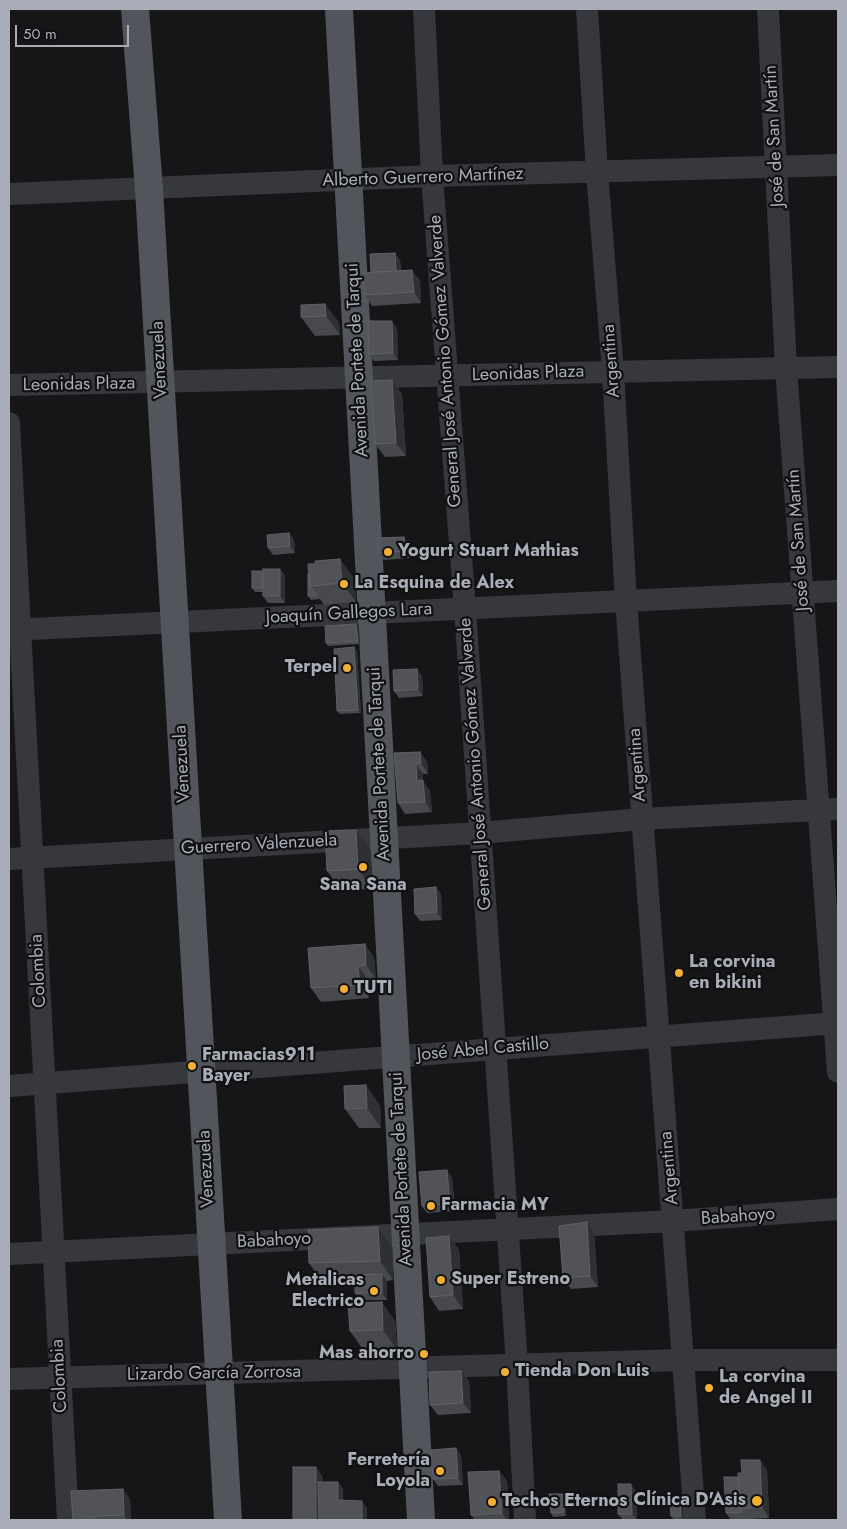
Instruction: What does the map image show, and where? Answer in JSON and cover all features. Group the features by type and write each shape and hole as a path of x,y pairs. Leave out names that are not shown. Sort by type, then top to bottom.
{"main road":[{"name":"Venezuela","path":"135,9 150,189 228,1520"},
{"name":"Avenida Portete de Tarqui","path":"339,9 421,1520"}],"street":[{"name":"General José Antonio Gómez Valverde","path":"424,9 432,176 465,608 508,1228 525,1520"},
{"name":"Argentina","path":"588,9 597,172 613,371 626,601 695,1520"},
{"name":"José de San Martín","path":"768,9 786,368 803,593 829,809 838,1072"},
{"name":"Alberto Guerrero Martínez","path":"9,194 432,176 838,165"},
{"name":"Leonidas Plaza","path":"9,386 838,367"},
{"name":"Colombia","path":"9,423 14,630 32,858 46,1083 68,1520"},
{"name":"Joaquín Gallegos Lara","path":"14,630 838,591"},
{"name":"Guerrero Valenzuela","path":"9,860 480,832 642,819 829,809"},
{"name":"José Abel Castillo","path":"9,1086 836,1023"},
{"name":"Babahoyo","path":"9,1254 674,1221 838,1210"},
{"name":"Lizardo García Zorrosa","path":"9,1379 683,1360 838,1360"}],"building":[{"path":"395,253 396,271 371,272 370,254"},
{"path":"412,270 414,292 365,295 363,273"},
{"path":"325,304 326,316 301,317 301,305"},
{"path":"368,321 392,321 393,353 369,354"},
{"path":"392,380 396,443 375,444 371,381"},
{"path":"289,533 290,546 268,548 267,535"},
{"path":"404,537 405,551 379,553 378,538"},
{"path":"340,559 342,583 310,586 308,564 315,564 315,561"},
{"path":"263,569 280,569 280,596 263,596"},
{"path":"252,571 262,571 262,588 252,588"},
{"path":"308,574 310,586 317,596 308,596"},
{"name":"Terpel","path":"356,624 358,641 326,643 325,626"},
{"name":"Terpel","path":"354,647 358,710 337,711 334,649"},
{"path":"417,669 418,689 394,691 393,670"},
{"path":"420,752 421,763 416,764 417,781 423,780 425,802 398,803 394,753"},
{"path":"356,830 358,869 327,871 325,831"},
{"path":"436,887 437,912 415,914 414,889"},
{"path":"365,944 366,965 358,966 360,985 311,988 308,948"},
{"path":"366,1085 367,1108 345,1109 344,1086"},
{"path":"447,1170 450,1204 422,1206 419,1172"},
{"path":"587,1222 590,1276 563,1278 559,1226"},
{"path":"378,1227 380,1261 309,1263 308,1230"},
{"path":"449,1236 453,1295 430,1297 426,1238"},
{"path":"382,1274 382,1293 355,1293 355,1275"},
{"path":"382,1302 383,1330 350,1331 348,1303"},
{"path":"461,1371 463,1403 430,1405 429,1372"},
{"path":"456,1448 458,1478 433,1479 431,1450"},
{"path":"741,1460 760,1460 762,1507 740,1509 738,1473 742,1473"},
{"path":"293,1467 316,1467 316,1519 293,1519"},
{"path":"499,1471 502,1513 471,1515 468,1472"},
{"path":"724,1477 738,1477 740,1509 742,1512 726,1513"},
{"path":"318,1482 338,1482 338,1500 362,1501 362,1520 319,1520"},
{"path":"618,1484 631,1484 632,1514 618,1514"},
{"path":"123,1489 124,1515 95,1516 95,1520 73,1520 71,1491"},
{"path":"549,1494 563,1494 564,1512 551,1513"},
{"path":"680,1500 681,1516 671,1516 670,1501"}],"place":[{"name":"Yogurt Stuart Mathias","path":"388,552"},
{"name":"La Esquina de Alex","path":"344,584"},
{"name":"Terpel","path":"347,668"},
{"name":"Sana Sana","path":"363,867"},
{"name":"La corvina en bikini","path":"679,973"},
{"name":"TUTI","path":"344,989"},
{"name":"Farmacias911 Bayer","path":"192,1066"},
{"name":"Farmacia MY","path":"431,1206"},
{"name":"Super Estreno","path":"441,1280"},
{"name":"Metalicas Electrico","path":"374,1291"},
{"name":"Mas ahorro","path":"424,1354"},
{"name":"Tienda Don Luis","path":"505,1372"},
{"name":"La corvina de Angel II","path":"709,1388"},
{"name":"Ferretería Loyola","path":"440,1471"},
{"name":"Clínica D'Asis","path":"757,1501"},
{"name":"Techos Eternos","path":"492,1502"}]}
